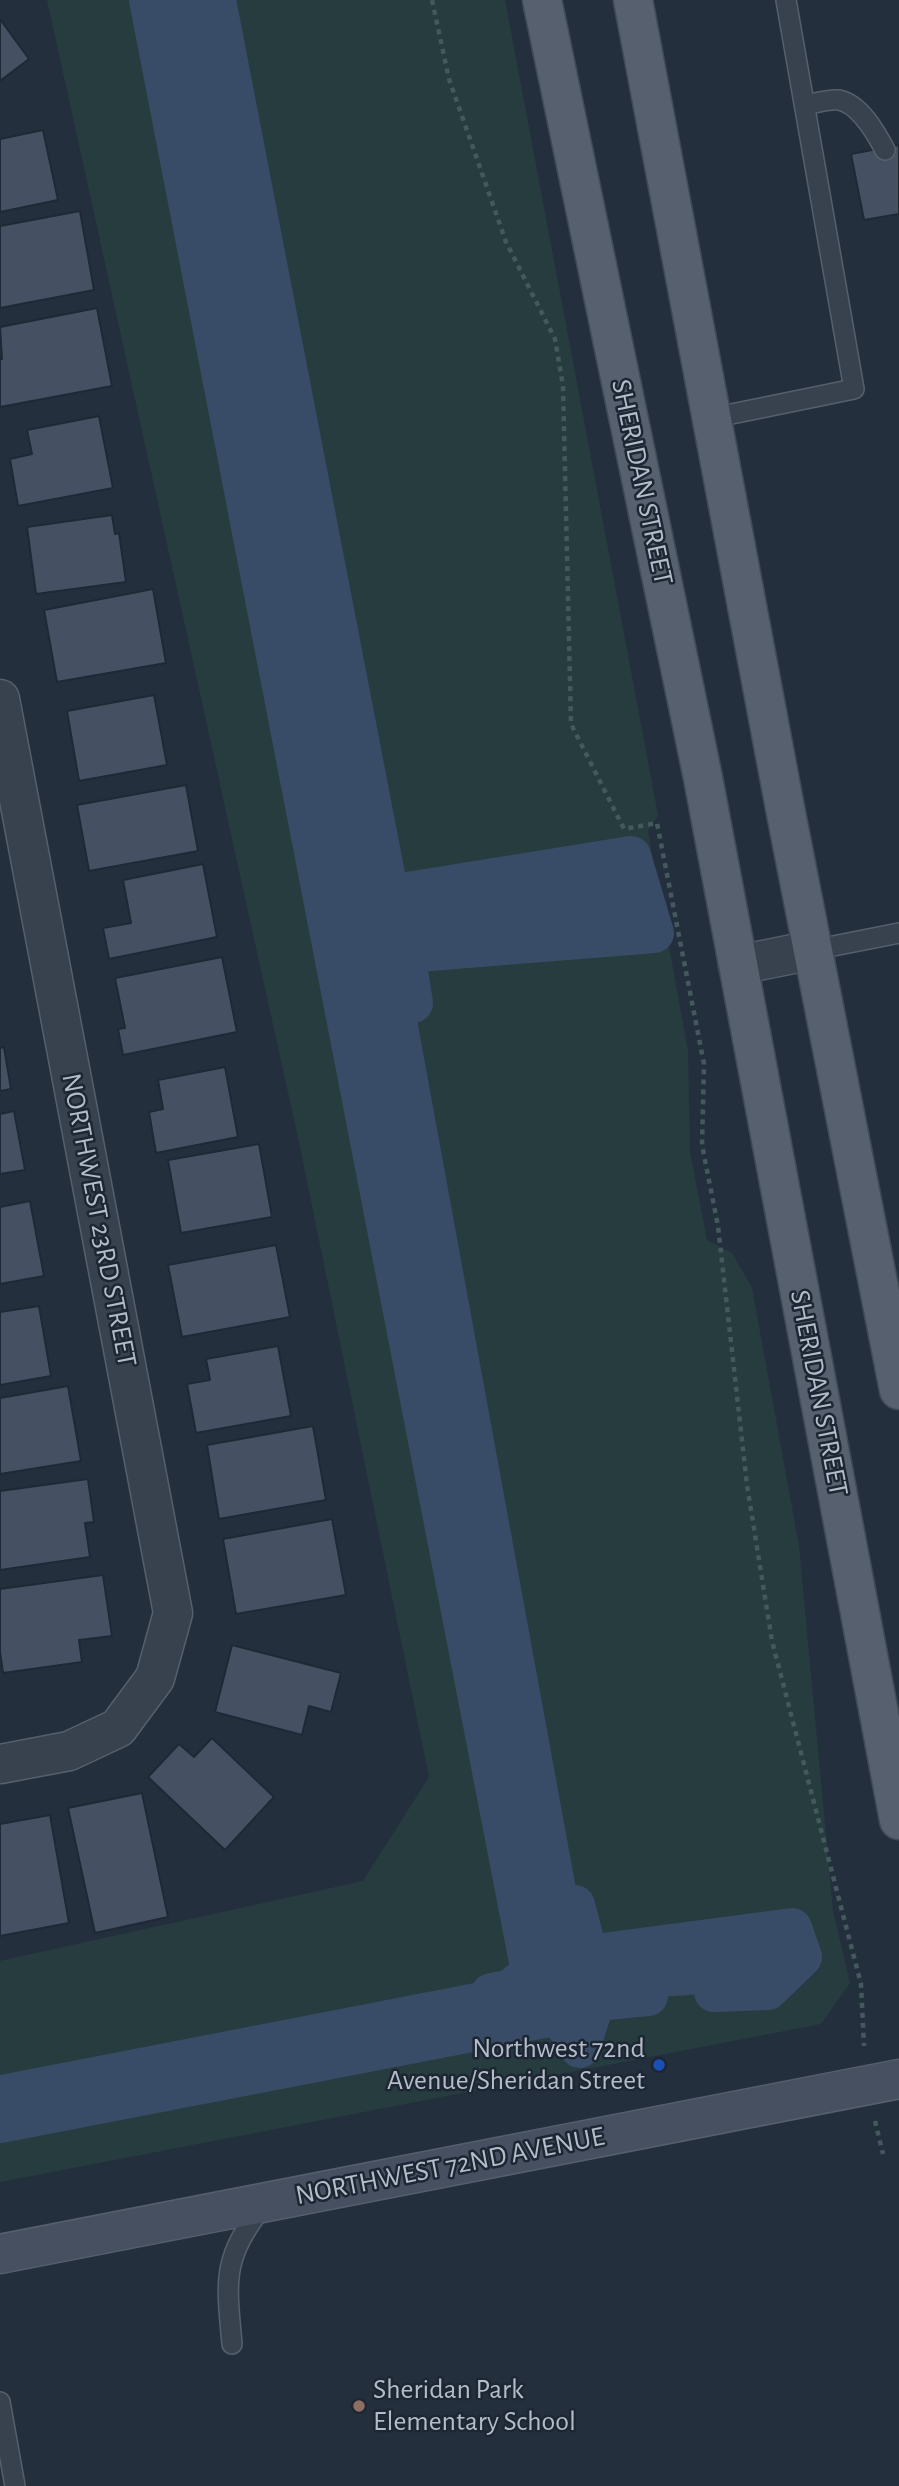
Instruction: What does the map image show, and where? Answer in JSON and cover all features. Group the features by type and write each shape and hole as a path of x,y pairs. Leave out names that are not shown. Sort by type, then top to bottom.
{"main road":[{"name":"SHERIDAN STREET","path":"542,0 703,778 899,1820"},
{"path":"633,0 899,1390"}],"street":[{"name":"NORTHWEST 23RD STREET","path":"0,699 173,1613 155,1678 118,1728 69,1751 0,1765"},
{"path":"738,965 813,950"},
{"name":"NORTHWEST 72ND AVENUE","path":"0,2254 882,2082"}],"lane":[{"path":"712,418 854,389 786,0"},
{"path":"805,105 839,100 855,109 875,132 885,150"},
{"path":"813,950 899,933"},
{"path":"232,2344 227,2292 229,2273 238,2242 265,2202"},
{"path":"0,2402 15,2486"}],"path":[{"path":"432,0 449,79 506,242 555,339 563,386 571,724 624,829 657,824 704,1064 702,1145 718,1226 747,1485 772,1641 861,1984 882,2082 883,2154"}],"green space":[{"path":"47,0 505,0 658,815 648,831 688,1051 690,1152 707,1240 732,1253 752,1288 799,1546 833,1911 850,1983 821,2024 0,2182 0,1961 363,1881 429,1777 299,1142"}],"water":[{"path":"149,0 216,0 389,894 631,856 654,933 405,954 588,1954 792,1928 802,1957 768,1990 595,2001 580,2048 558,2015 0,2123 0,2075 531,1972"}],"building":[{"path":"0,19 29,59 0,81"},
{"path":"43,130 58,200 0,212 0,139"},
{"path":"899,145 899,214 864,220 851,154"},
{"path":"80,211 94,290 0,308 0,226"},
{"path":"97,308 112,386 0,407 0,327"},
{"path":"99,416 113,488 18,506 10,459 32,454 27,430"},
{"path":"112,515 115,534 119,533 126,582 36,594 27,527"},
{"path":"153,589 166,663 57,682 44,610"},
{"path":"154,695 167,765 79,781 67,711"},
{"path":"186,785 198,851 89,871 77,805"},
{"path":"203,864 217,937 109,959 103,928 131,923 123,880"},
{"path":"222,957 237,1032 123,1055 118,1029 125,1028 115,978"},
{"path":"4,1047 11,1089 0,1091 0,1048"},
{"path":"225,1067 238,1137 156,1153 149,1112 163,1109 158,1080"},
{"path":"14,1111 25,1170 0,1174 0,1114"},
{"path":"259,1144 272,1217 181,1233 168,1160"},
{"path":"30,1201 44,1276 0,1284 0,1207"},
{"path":"276,1245 290,1317 182,1337 168,1265"},
{"path":"39,1306 51,1376 0,1385 0,1312"},
{"path":"278,1346 291,1416 196,1433 187,1384 210,1380 206,1359"},
{"path":"68,1386 81,1461 0,1474 0,1398"},
{"path":"313,1426 326,1500 219,1519 207,1445"},
{"path":"88,1479 94,1522 85,1523 90,1557 0,1570 0,1491"},
{"path":"332,1519 346,1595 236,1614 223,1539"},
{"path":"103,1575 112,1636 79,1640 82,1662 3,1673 0,1652 0,1589"},
{"path":"232,1645 341,1673 331,1712 309,1706 302,1735 215,1712"},
{"path":"212,1738 274,1797 225,1850 148,1777 179,1744 194,1757"},
{"path":"142,1793 168,1917 95,1933 68,1808"},
{"path":"50,1815 69,1923 0,1936 0,1824"}],"waterway":[{"path":"149,0 531,1972 511,1989 491,1993"},
{"path":"216,0 389,895 631,856 654,933 405,953 413,1003"},
{"path":"575,1905 588,1955 792,1928 802,1957 768,1990 714,1992"},
{"path":"0,2123 559,2015 580,2048 595,2001 648,1996"}],"place":[{"name":"Northwest 72nd Avenue/Sheridan Street","path":"659,2065"},
{"name":"Sheridan Park Elementary School","path":"359,2406"}]}
